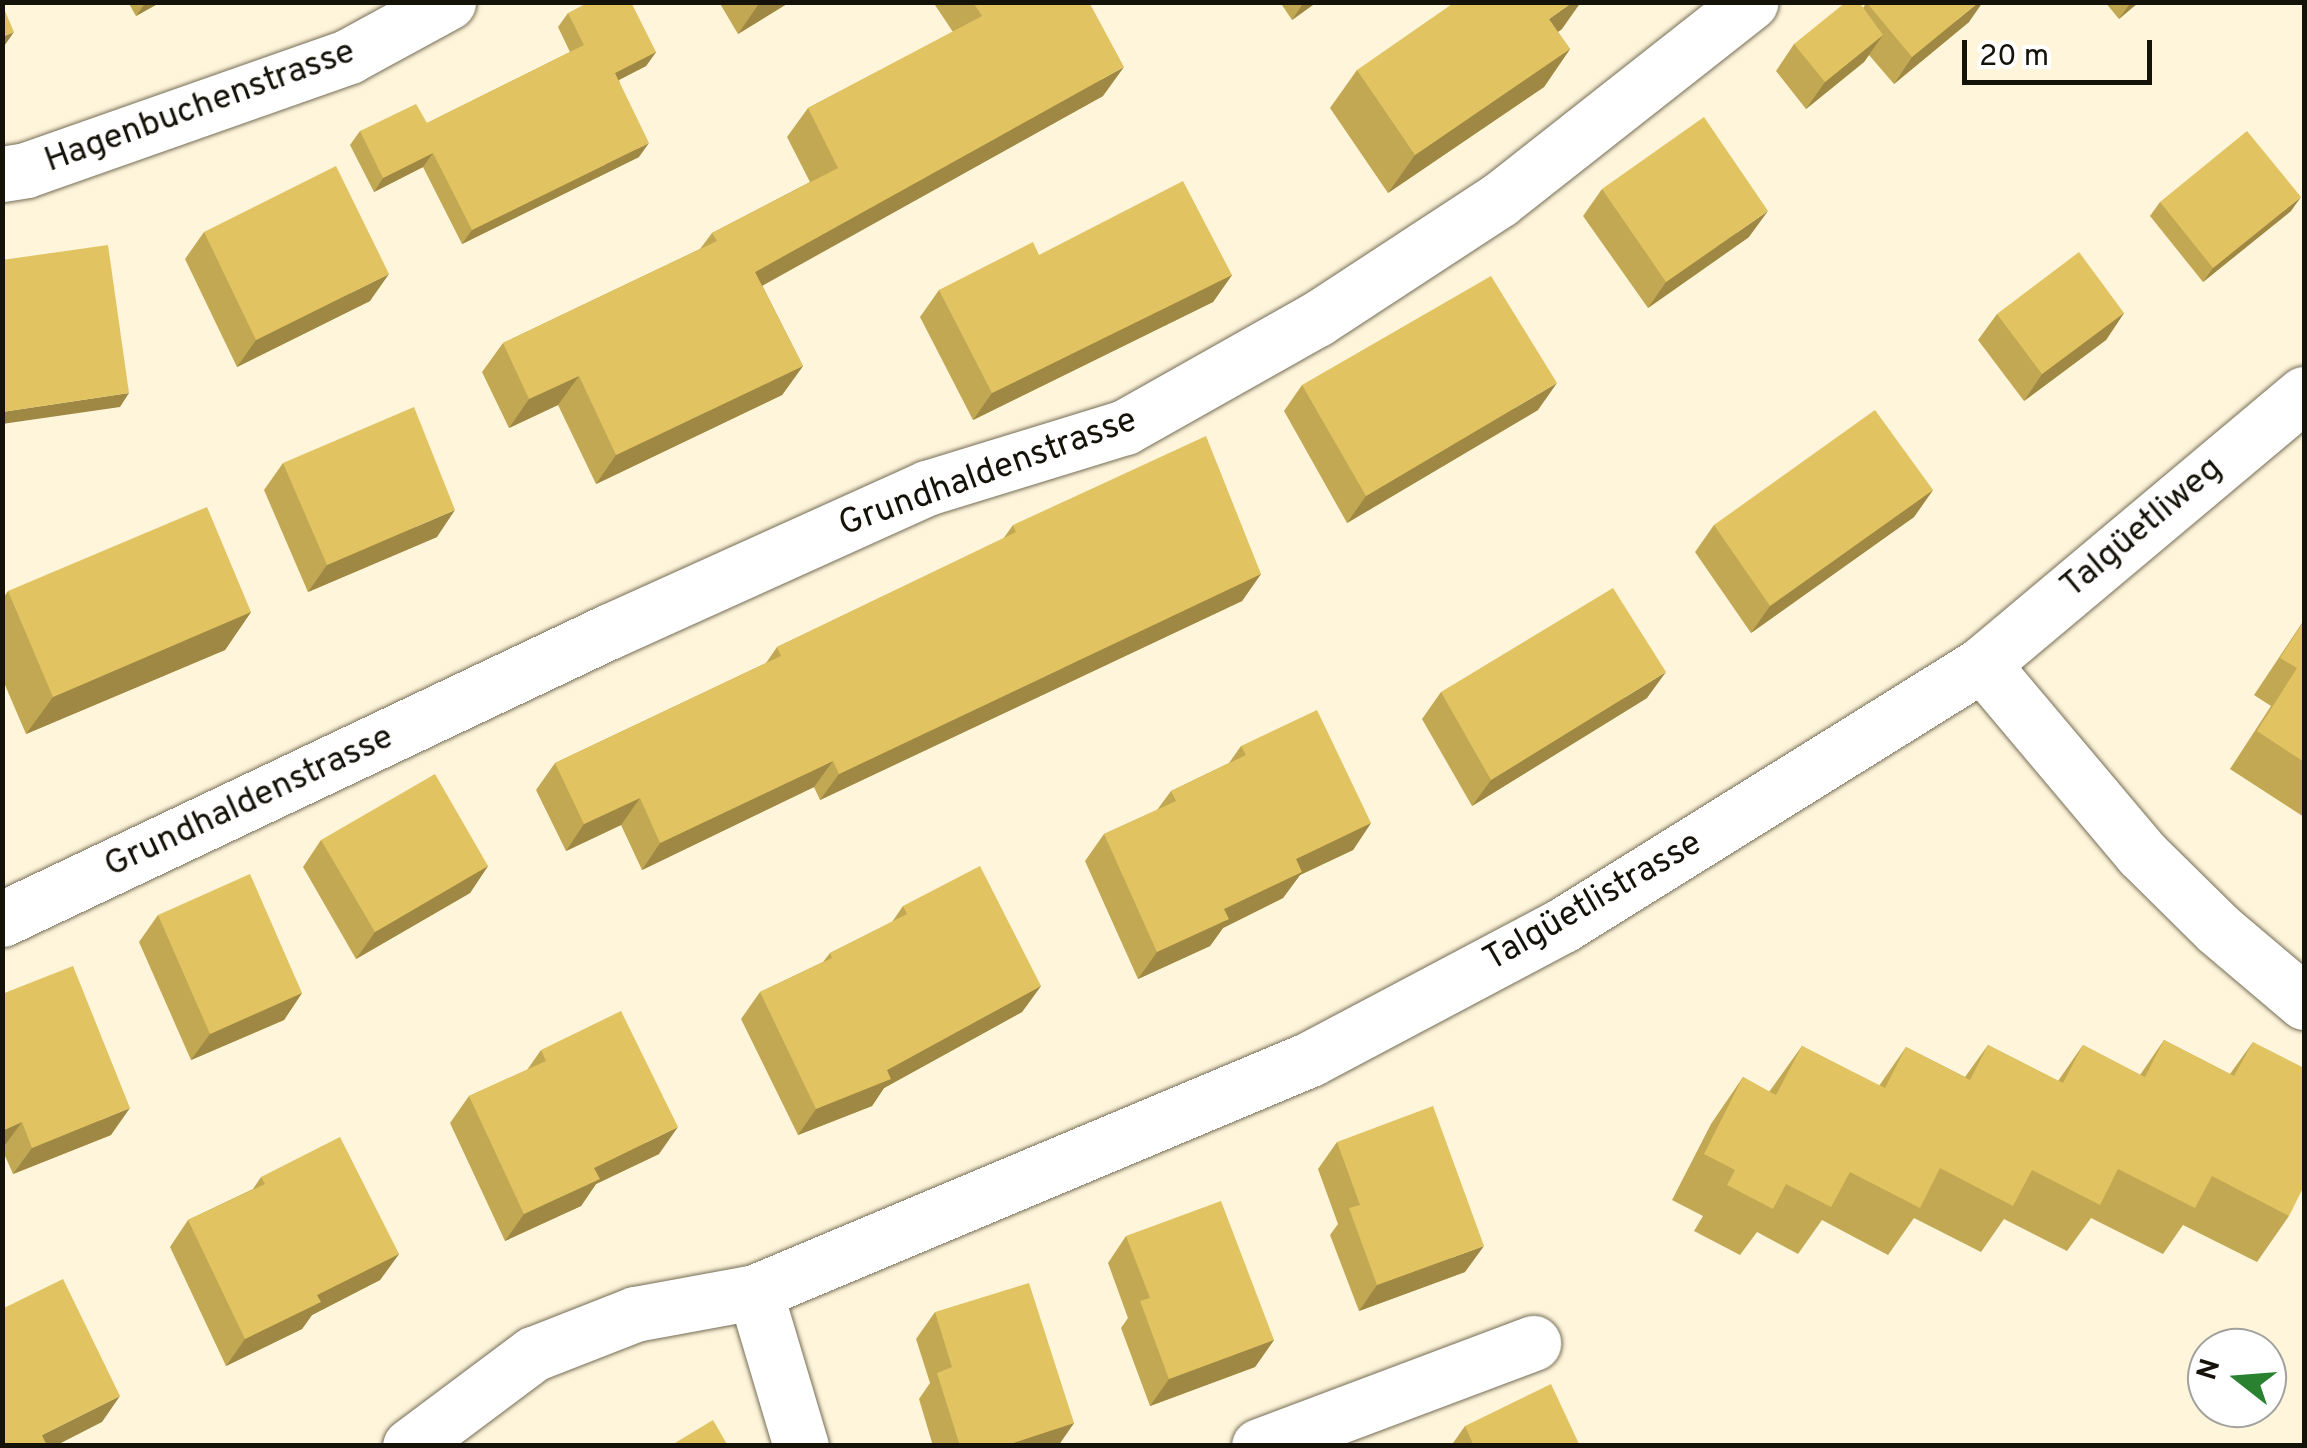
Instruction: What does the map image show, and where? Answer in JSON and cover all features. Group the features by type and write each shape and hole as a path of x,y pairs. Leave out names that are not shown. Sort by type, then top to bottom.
{"street":[{"name":"Hagenbuchenstrasse","path":"2,174 26,170 349,56 448,2"},
{"name":"Grundhaldenstrasse","path":"2,919 610,631 927,488 1125,427 1316,318 1499,200 1751,2"},
{"name":"Talgüetliweg","path":"1982,664 2304,394"},
{"path":"1982,664 2141,853 2218,929 2304,1002"},
{"name":"Talgüetlistrasse","path":"410,1446 534,1354 636,1314 755,1292 1310,1059 1563,924 1982,664"},
{"path":"755,1292 801,1446"},
{"path":"1259,1446 1533,1343"}],"building":[{"path":"589,2 631,2 656,52 615,73 649,143 472,230 433,153 383,178 360,131 416,104 427,123 584,45 568,13"},
{"path":"973,2 1089,2 1124,67 755,272 803,366 616,455 579,376 529,399 503,343 717,241 712,233 838,168 808,108 982,16"},
{"path":"1455,2 1573,2 1549,19 1570,49 1415,155 1357,70"},
{"path":"1846,2 1859,2 1883,35 1825,82 1794,44"},
{"path":"1867,2 1979,2 1912,57 1867,3"},
{"path":"2,4 14,32 2,37"},
{"path":"1704,117 1768,211 1666,282 1602,189"},
{"path":"2247,131 2301,197 2213,268 2160,202"},
{"path":"336,166 389,274 256,340 204,232"},
{"path":"1183,181 1232,275 992,393 939,290 1033,242 1039,255"},
{"path":"108,245 129,393 2,412 2,260"},
{"path":"2079,252 2124,313 2042,374 1997,314"},
{"path":"1491,276 1557,383 1366,496 1302,385"},
{"path":"414,407 455,510 327,565 283,463"},
{"path":"1875,410 1933,490 1770,606 1714,525"},
{"path":"1206,436 1261,574 839,774 833,761 660,843 640,798 584,824 555,763 781,656 777,647 1016,532 1013,525"},
{"path":"207,507 251,612 53,697 8,591"},
{"path":"1613,588 1666,672 1491,780 1441,692"},
{"path":"2304,621 2304,762 2257,731 2297,668 2280,658"},
{"path":"1317,710 1371,823 1296,859 1302,872 1224,909 1229,919 1157,952 1104,834 1176,801 1171,791 1246,755 1241,746"},
{"path":"435,774 488,866 375,932 321,840"},
{"path":"980,866 1041,986 887,1070 891,1079 816,1109 760,992 832,958 830,953 907,914 903,906"},
{"path":"250,874 302,993 210,1034 158,915"},
{"path":"73,966 130,1108 32,1148 22,1122 2,1131 2,994"},
{"path":"621,1011 678,1127 594,1168 600,1179 524,1214 469,1096 546,1061 541,1050"},
{"path":"2164,1040 2234,1076 2253,1042 2304,1068 2304,1186 2289,1216 2212,1176 2195,1208 2118,1169 2100,1205 2032,1170 2013,1206 1940,1168 1920,1208 1850,1172 1831,1207 1786,1184 1773,1209 1727,1185 1735,1170 1704,1154 1743,1077 1776,1095 1802,1046 1885,1088 1906,1047 1970,1080 1988,1045 2063,1083 2083,1045 2145,1077"},
{"path":"1433,1106 1484,1246 1377,1285 1349,1208 1360,1205 1337,1142"},
{"path":"340,1137 399,1254 317,1295 321,1302 245,1339 188,1220 265,1184 261,1177"},
{"path":"1221,1201 1274,1340 1169,1379 1140,1301 1150,1298 1126,1236"},
{"path":"63,1279 120,1396 42,1435 47,1446 2,1446 2,1309"},
{"path":"1029,1283 1074,1423 1004,1446 960,1446 937,1373 952,1367 935,1312"},
{"path":"1551,1384 1580,1446 1474,1446 1465,1426"},
{"path":"713,1420 728,1446 670,1446"}]}
